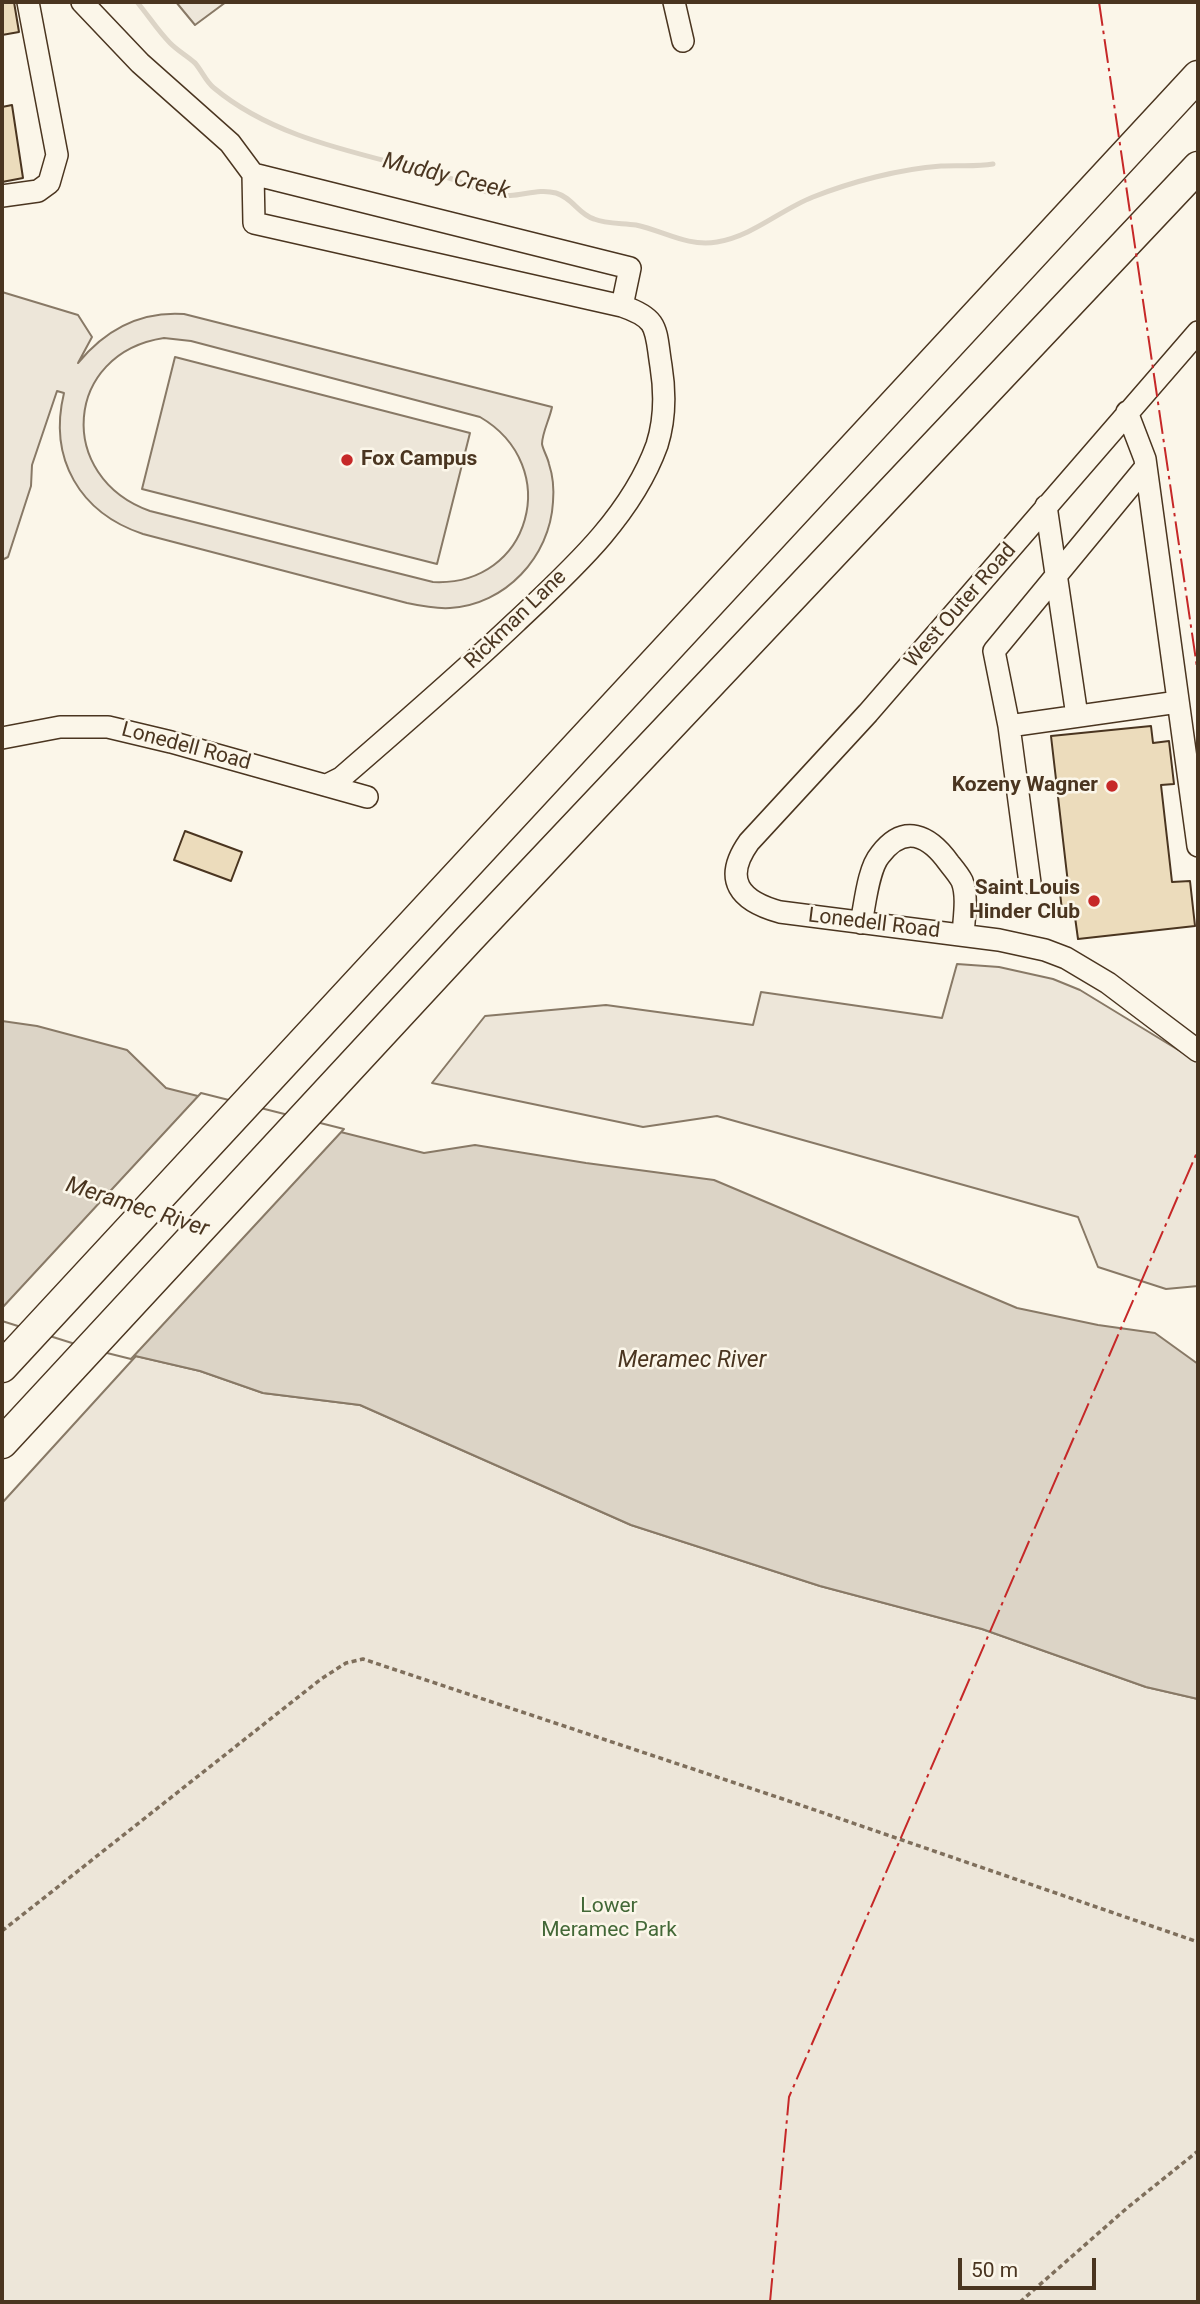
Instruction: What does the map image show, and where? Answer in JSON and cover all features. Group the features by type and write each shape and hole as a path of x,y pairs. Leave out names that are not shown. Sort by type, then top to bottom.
{"highway":[{"path":"2,1367 1198,76"},
{"path":"2,1443 403,1011 1198,167"}],"street":[{"path":"2,197 38,191 49,183 57,155 27,2"},
{"path":"82,2 140,63 230,143 253,174 254,223 622,306 630,268 253,174"},
{"path":"674,2 683,41"},
{"name":"Rickman Lane","path":"327,785 341,778 477,659 554,586 616,519 638,486 657,444 663,421 662,373 655,327 642,313 622,306"},
{"name":"West Outer Road","path":"737,883 737,861 749,842 868,713 1198,332"},
{"path":"1127,412 1145,458 1198,846"},
{"path":"1030,883 1009,726 994,651 1145,468"},
{"path":"1046,506 1077,716"},
{"path":"1009,726 1178,702"},
{"name":"Lonedell Road","path":"2,738 60,727 108,727 368,797"},
{"path":"861,923 878,856 897,839 910,834 928,840 944,856 962,881 965,907 963,935"},
{"name":"Lonedell Road","path":"737,883 747,897 771,909 796,915 1017,943 1066,958 1108,983 1198,1051"}],"path":[{"path":"2,1931 321,1679 346,1663 363,1659 783,1799 1198,1942"},
{"path":"1020,2302 1127,2208 1198,2151"}],"green space":[{"path":"176,2 226,2 195,25"},
{"path":"2,292 78,315 92,337 78,363 100,341 125,325 153,316 184,314 552,407 542,444 550,469 553,493 550,522 543,541 534,559 521,575 489,598 470,605 439,608 407,603 143,534 121,525 86,498 74,480 65,461 61,440 60,417 64,393 57,391 32,465 31,486 8,557 2,560","holes":["164,338 191,341 480,417 506,438 522,464 528,492 525,520 513,545 494,565 467,578 433,582 150,511 119,494 98,472 86,445 84,417 91,390 106,367 131,348"]},
{"path":"175,357 470,433 437,564 142,489"},
{"path":"957,964 999,967 1053,979 1080,990 1198,1062 1198,1286 1166,1289 1098,1267 1078,1217 717,1116 643,1127 432,1083 485,1016 606,1005 753,1025 761,992 942,1018"},
{"name":"Lower Meramec Park","path":"136,1356 200,1371 263,1393 360,1405 631,1525 820,1586 982,1629 1146,1687 1198,1699 1198,2302 2,2302 2,1503"}],"water":[{"name":"Meramec River","path":"2,1021 37,1026 127,1050 166,1088 424,1153 475,1145 714,1180 1017,1308 1098,1325 1155,1333 1198,1364 1198,1699 1146,1687 982,1629 820,1586 631,1525 360,1405 263,1393 200,1371 92,1346 2,1317"}],"pier":[{"path":"201,1093 344,1129 131,1359 2,1321 2,1308"}],"building":[{"path":"2,2 14,2 19,32 2,35"},
{"path":"12,105 23,178 2,182 2,107"},
{"path":"1151,726 1153,743 1169,741 1174,784 1161,785 1172,882 1190,881 1195,926 1078,939 1075,917 1063,918 1060,893 1069,892 1051,736"},
{"path":"185,831 242,852 231,881 174,860"}],"waterway":[{"name":"Muddy Creek","path":"137,2 170,43 195,63 211,86 267,122 327,145 449,178 488,193 510,196 541,191 556,193 594,219 636,225 696,242 730,239 813,197 876,177 941,166 993,164"}],"power":[{"path":"1099,2 1198,674"},
{"path":"770,2302 789,2097 1198,1150"}],"place":[{"name":"Fox Campus","path":"347,460"},
{"name":"Kozeny Wagner","path":"1112,786"},
{"name":"Saint Louis Hinder Club","path":"1094,901"}]}
